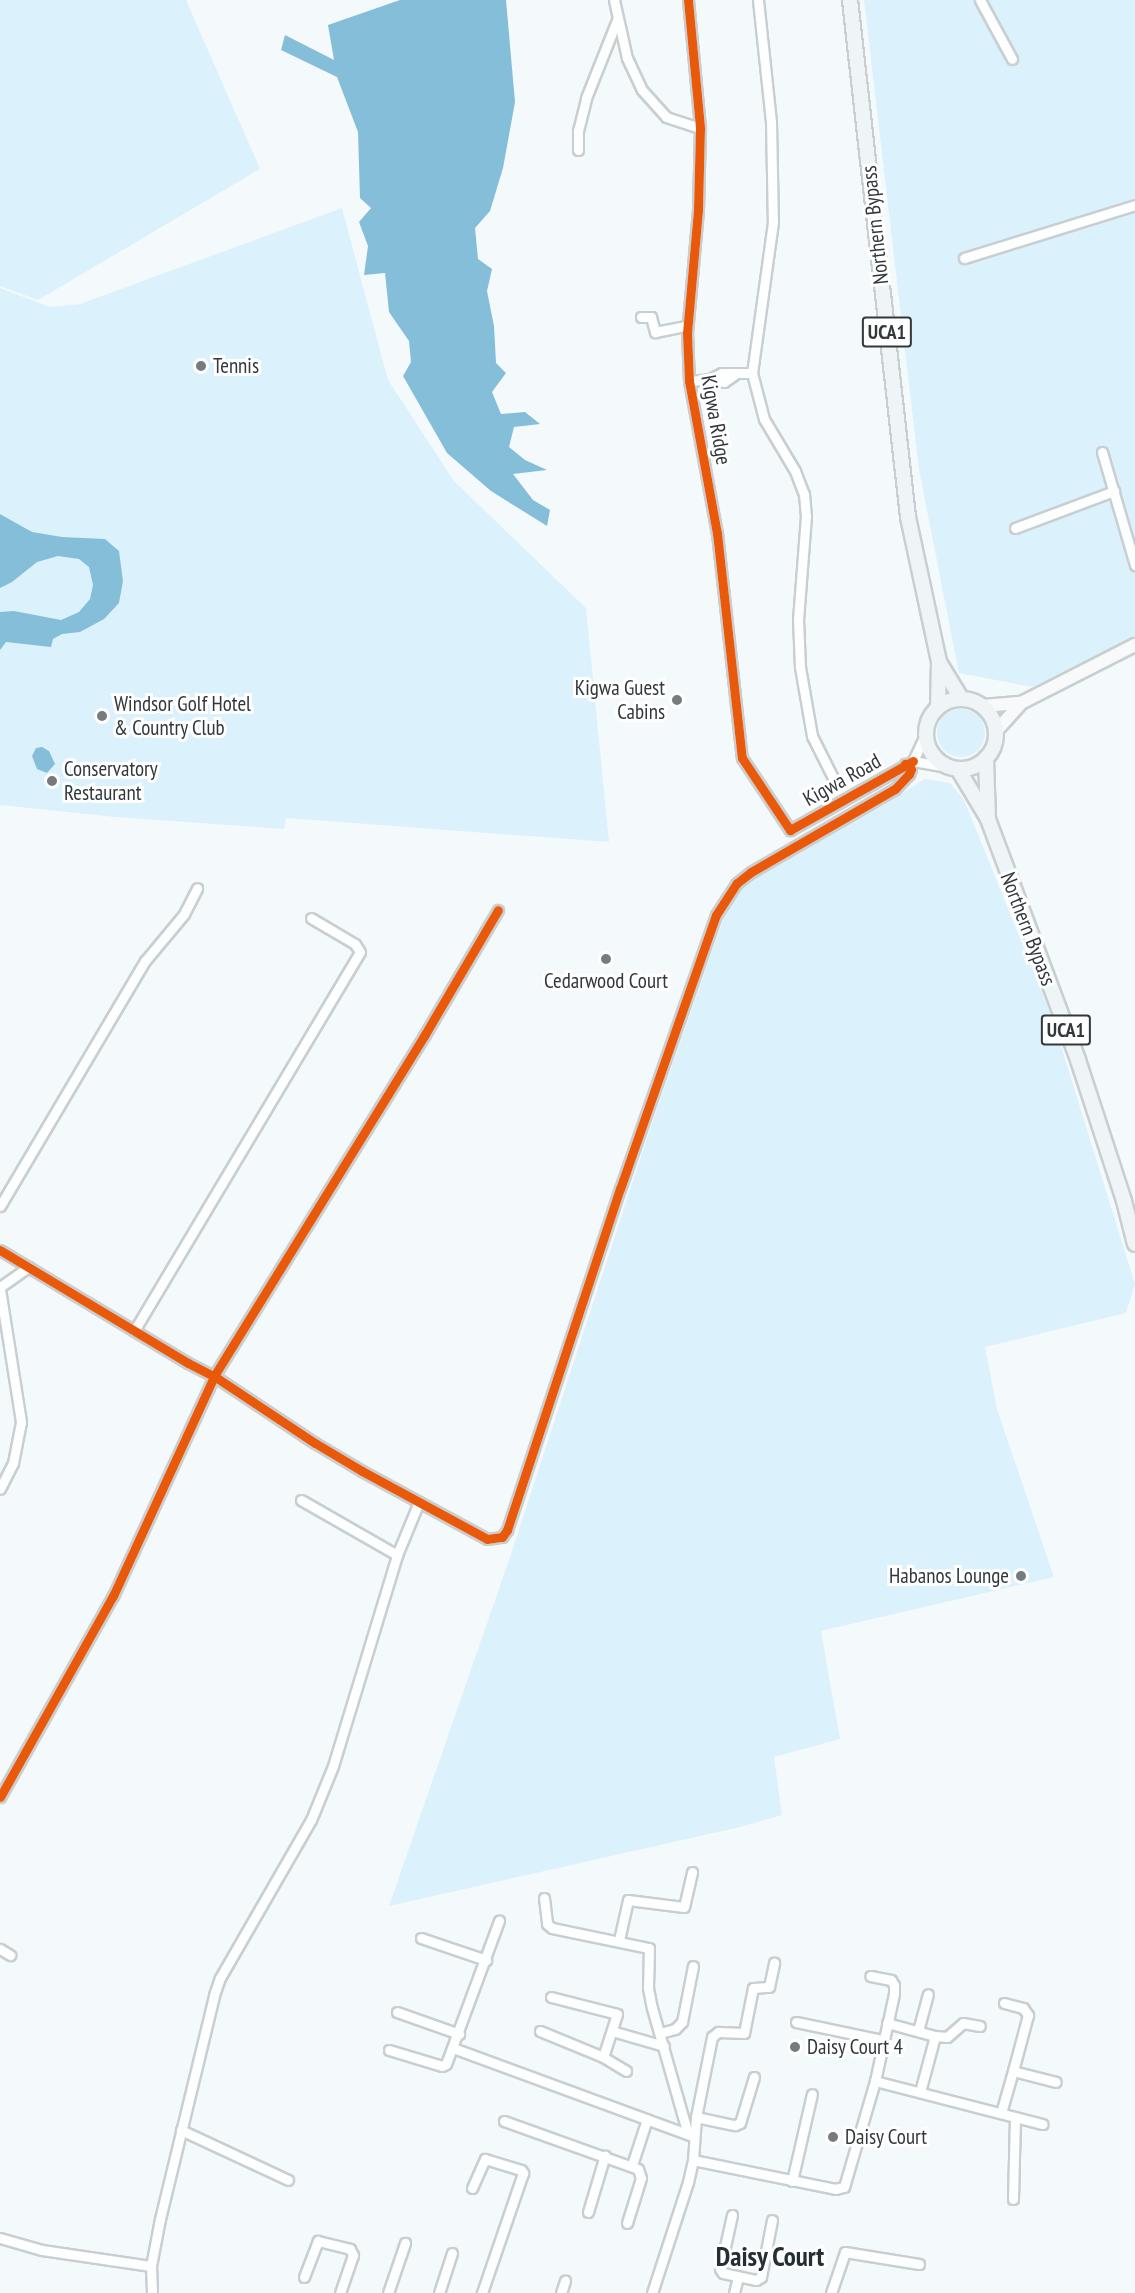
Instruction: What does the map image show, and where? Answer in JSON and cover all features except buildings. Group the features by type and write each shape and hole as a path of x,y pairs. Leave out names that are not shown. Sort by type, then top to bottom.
{"main road":[{"name":"Northern Bypass","path":"850,0 908,517 939,662"},
{"name":"UCA1","path":"939,662 961,698"},
{"name":"UCA1","path":"938,706 939,662"},
{"path":"961,698 983,706 993,720 996,731 994,746 986,758 973,767 955,769 935,758 929,750 925,735 928,720 938,706 961,698"},
{"name":"UCA1","path":"986,758 988,819"},
{"name":"UCA1","path":"955,769 988,819"},
{"name":"Northern Bypass","path":"988,819 1078,1060 1124,1201 1135,1244"}],"street":[{"path":"614,0 627,58 652,104 674,122 700,128"},
{"name":"Kigwa Ridge","path":"688,0 700,128 698,210 687,326 689,381 717,533 739,746 747,768 790,830"},
{"path":"758,0 771,122 773,222 752,374 764,419 795,471 804,494 806,516 798,619 800,667 812,736 835,782"},
{"path":"980,0 1012,59"},
{"path":"578,150 583,107 617,20"},
{"path":"964,258 1135,205"},
{"path":"641,317 651,317 655,332 687,326"},
{"path":"689,381 710,379 724,382 734,375 752,374"},
{"path":"1102,452 1135,565"},
{"path":"1015,528 1114,491"},
{"path":"996,731 1022,703 1135,645"},
{"path":"983,706 1022,703"},
{"path":"0,1250 134,1331 214,1376 315,1443 418,1502 487,1539 502,1537 507,1530 620,1189 716,915 737,883 750,872 895,789 909,774 911,769 909,763 925,735"},
{"path":"909,763 955,769"},
{"name":"Kigwa Road","path":"790,830 909,763"},
{"path":"0,1206 145,961 184,914 197,888"},
{"path":"0,1797 113,1596 214,1376 424,1036 498,910"},
{"path":"134,1331 360,952 355,944 311,918"},
{"path":"0,1489 13,1463 21,1422 0,1288 29,1267"},
{"path":"301,1500 397,1555"},
{"path":"152,2293 151,2266 214,1995 220,1978 311,1820 333,1766 397,1555 418,1502"},
{"path":"619,1940 628,1900 684,1907 692,1872"},
{"path":"544,1898 547,1924 552,1928 619,1940 646,1947 651,1951 648,1988 691,2135 693,2160 652,2293"},
{"path":"389,2050 442,2066 446,2064 499,1922"},
{"path":"421,1938 486,1960"},
{"path":"0,1949 10,1955"},
{"path":"691,2135 712,2037 718,2032 744,2033 753,1986 768,1987 774,1963"},
{"path":"660,2033 681,2025 693,1966"},
{"path":"693,2160 835,2189 844,2187 874,2081 894,1994 893,1982 870,1976"},
{"path":"918,2031 928,1994"},
{"path":"550,1996 615,2013 617,2016 603,2057"},
{"path":"1001,2114 1028,2015 1023,2008 1004,2003"},
{"path":"397,2012 459,2034"},
{"path":"796,2022 883,2040"},
{"path":"887,2023 947,2037 963,2023 980,2026"},
{"path":"540,2031 603,2057 626,2071"},
{"path":"612,2031 664,2046"},
{"path":"920,2092 935,2036"},
{"path":"453,2048 691,2135"},
{"path":"1013,2071 1056,2082"},
{"path":"696,2117 735,2125 740,2123 754,2078"},
{"path":"874,2081 1043,2124"},
{"path":"792,2181 812,2094"},
{"path":"1013,2199 1015,2117"},
{"path":"632,2165 647,2119"},
{"path":"504,2121 632,2165 640,2172 641,2178 627,2223"},
{"path":"181,2130 288,2180"},
{"path":"588,2212 605,2155"},
{"path":"472,2188 485,2159 521,2170 523,2173 482,2293"},
{"path":"732,2215 720,2269 723,2273 756,2280 761,2277 772,2220"},
{"path":"0,2238 42,2250 151,2266"},
{"path":"304,2277 318,2241 351,2249 353,2255 340,2293"},
{"path":"388,2293 405,2243"},
{"path":"831,2293 845,2252 919,2264"},
{"path":"439,2293 452,2253"},
{"path":"734,2293 738,2277"},
{"path":"561,2293 565,2281"}],"shaded area":[{"path":"0,0 186,0 260,169 38,300 0,286"},
{"path":"864,0 1135,0 1135,637 1032,687 959,673 919,470"},
{"path":"342,208 388,380 454,481 586,608 609,842 286,818 284,829 115,817 0,805 0,288 50,307 80,304"},
{"path":"956,709 966,709 978,716 985,728 985,738 978,750 966,757 956,757 941,746 937,738 937,728 948,713"},
{"path":"925,779 950,783 964,800 1052,1017 1135,1284 1126,1313 985,1347 997,1409 1054,1577 821,1631 840,1739 774,1757 782,1815 740,1827 389,1906 510,1557 647,1138 725,914 740,891 759,875 889,802"}],"water":[{"path":"400,0 506,0 515,102 503,168 490,211 475,228 478,259 492,269 487,291 494,326 496,363 506,373 492,392 501,414 525,412 540,424 514,427 509,447 525,460 547,470 513,474 533,500 550,510 547,526 491,491 447,453 403,376 411,362 409,341 389,312 385,273 364,275 368,246 359,222 371,208 360,198 358,132 337,77 281,50 285,35 334,60 328,25"},
{"path":"0,514 32,532 62,537 105,539 119,551 123,581 119,603 104,619 80,632 62,634 53,639 51,647 6,642 0,650 0,612 14,611 61,620 79,612 90,599 93,585 89,567 79,559 58,556 37,562 12,582 0,588"},
{"path":"42,747 49,751 55,764 47,773 37,769 32,756 36,748"}],"cycle path":[{"path":"688,0 700,128 698,210 687,333 689,381 717,533 742,758 790,830 913,761"},
{"path":"0,1250 188,1363 214,1376 315,1443 362,1471 487,1539 502,1537 507,1530 620,1189 716,915 737,883 751,872 895,789 909,774 911,769 905,764"},
{"path":"0,1797 113,1596 214,1376 424,1036 498,910"}],"place":[{"name":"Tennis","path":"201,366"},
{"name":"Kigwa Guest Cabins","path":"677,700"},
{"name":"Windsor Golf Hotel & Country Club","path":"102,716"},
{"name":"Conservatory Restaurant","path":"52,781"},
{"name":"Cedarwood Court","path":"606,959"},
{"name":"Habanos Lounge","path":"1021,1576"},
{"name":"Daisy Court 4","path":"795,2047"},
{"name":"Daisy Court","path":"833,2137"}],"district":[{"name":"Daisy Court","path":"770,2257"}]}
